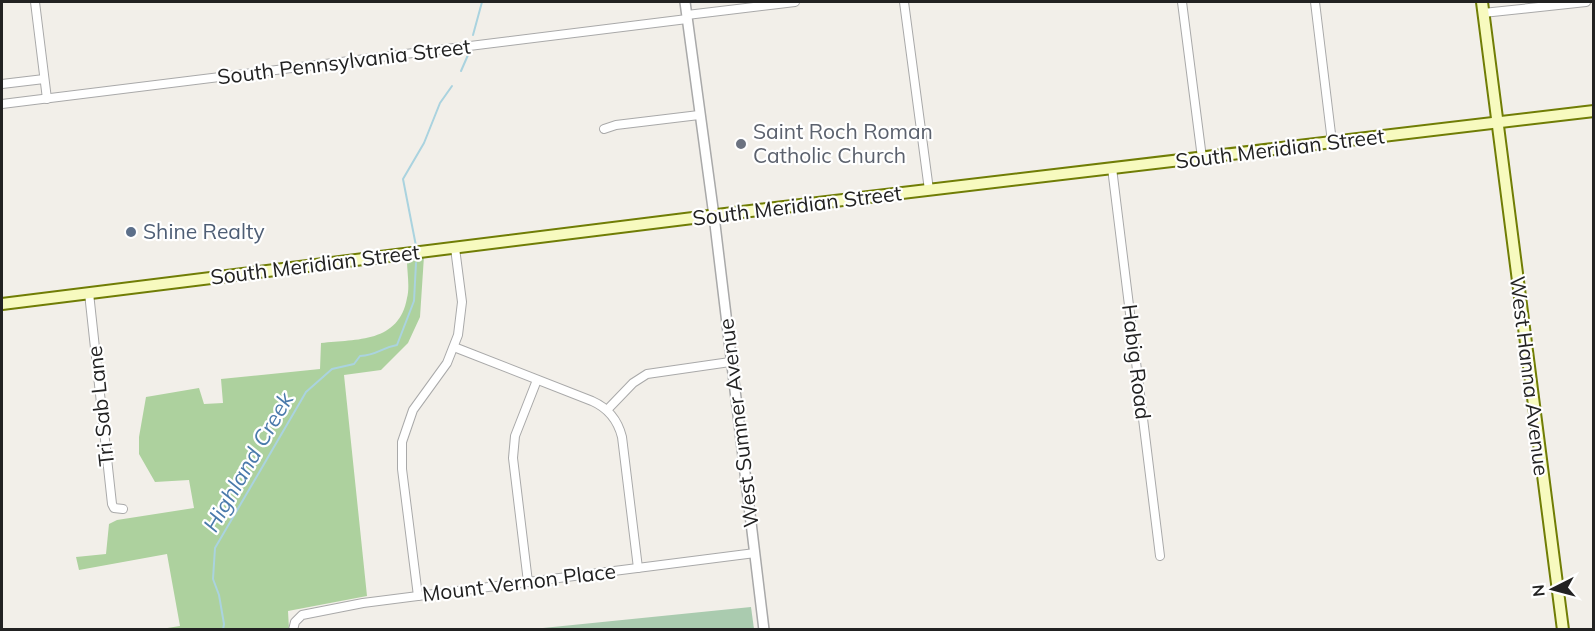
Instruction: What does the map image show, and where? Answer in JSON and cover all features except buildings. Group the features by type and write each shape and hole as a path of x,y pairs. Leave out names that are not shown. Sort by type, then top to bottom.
{"main road":[{"name":"West Hanna Avenue","path":"1483,7 1496,123 1563,630"},
{"name":"South Meridian Street","path":"2,304 1593,111"}],"street":[{"path":"35,2 47,99"},
{"name":"West Sumner Avenue","path":"685,2 714,216 764,630"},
{"name":"South Pennsylvania Street","path":"2,104 795,2"},
{"path":"904,2 929,190"},
{"path":"1182,2 1202,158"},
{"path":"1315,2 1332,142"},
{"path":"1483,7 1586,2"},
{"path":"2,84 44,79"},
{"path":"604,129 616,125 699,114"},
{"name":"Habig Road","path":"1112,168 1160,556"},
{"path":"418,596 402,472 402,442 408,421 416,405 447,363 461,323 462,302 455,248"},
{"name":"Tri Sab Lane","path":"89,293 111,504 114,508 123,508"},
{"path":"454,347 592,401 607,410 618,425 622,437 638,568"},
{"path":"607,410 633,383 647,374 730,362"},
{"path":"528,582 513,458 515,436 537,380"},
{"name":"Mount Vernon Place","path":"293,630 295,622 302,615 363,603 755,553"}],"green space":[{"path":"424,256 420,317 408,343 381,370 344,375 367,596 288,611 289,629 161,629 180,626 167,554 79,570 76,557 106,554 109,524 117,520 194,508 189,480 155,482 139,454 139,437 146,397 199,388 204,404 223,403 221,379 320,369 321,343 374,336 386,331 395,323 402,313 408,294 407,261"},
{"path":"751,607 754,629 533,629"}],"waterway":[{"name":"Highland Creek","path":"473,35 482,2"},
{"name":"Highland Creek","path":"461,71 468,55"},
{"name":"Highland Creek","path":"416,246 403,179 424,143 440,103 452,86"},
{"name":"Highland Creek","path":"223,630 219,595 213,579 215,548 306,392 332,369 354,364 360,356 397,345 414,301 416,263"}],"place":[{"name":"Saint Roch Roman Catholic Church","path":"741,144"},
{"name":"Shine Realty","path":"131,232"}]}
